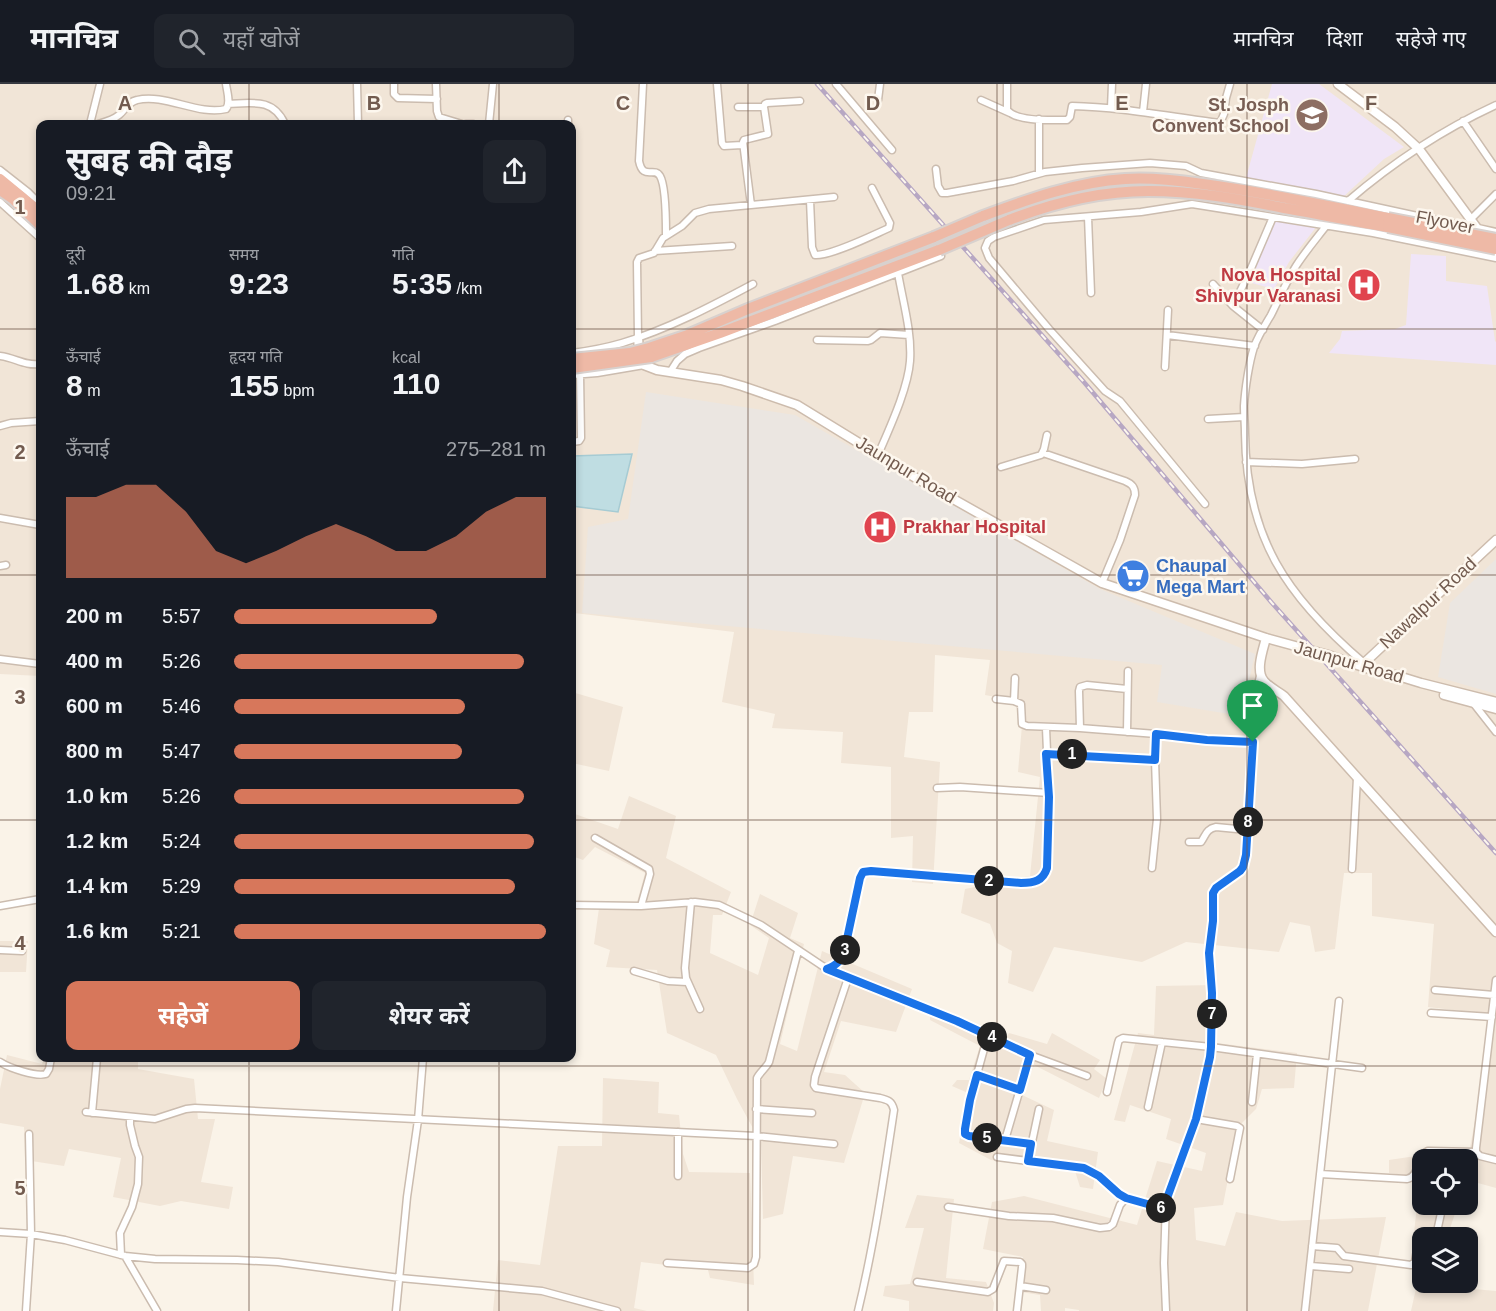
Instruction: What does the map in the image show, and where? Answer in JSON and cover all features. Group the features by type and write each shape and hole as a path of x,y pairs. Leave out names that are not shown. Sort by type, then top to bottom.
{"highway":[{"path":"0,179 36,209"},
{"path":"576,359 630,353 648,357 685,336 748,309 984,216 1060,190 1091,184 1125,179 1192,183 1241,190 1388,223"},
{"path":"0,190 12,198 36,221"},
{"path":"576,371 648,357 720,333 940,253 1009,220 1053,204 1082,198 1145,191 1178,192 1388,223"},
{"name":"Flyover","path":"1388,223 1496,239"},
{"name":"Flyover","path":"1388,223 1496,249"}],"street":[{"path":"91,120 100,84"},
{"path":"108,120 116,117 128,104 137,100 155,99 211,110 226,109 228,104 226,84"},
{"path":"357,84 358,120"},
{"path":"394,84 394,94 398,98 437,99"},
{"path":"436,84 439,117 450,120"},
{"path":"490,120 494,84"},
{"path":"643,84 639,161 641,170 660,176 666,235"},
{"path":"717,84 722,143 724,146 742,145"},
{"path":"836,84 892,150"},
{"path":"878,100 880,84"},
{"path":"1007,84 1007,110 1010,113"},
{"path":"1111,108 1112,84"},
{"path":"1143,112 1146,84"},
{"path":"981,100 1012,116 1040,119 1067,120 1070,117 1072,106 1111,108 1220,123 1223,120 1230,84"},
{"path":"1338,84 1395,127 1419,149 1496,256"},
{"path":"738,107 764,107 767,103 800,101"},
{"path":"228,104 266,104 276,111 282,120"},
{"path":"1348,201 1372,181 1419,149 1463,121 1496,105"},
{"path":"751,205 742,145 744,140 768,134 764,107"},
{"path":"1039,174 1040,119"},
{"path":"1463,121 1496,169"},
{"path":"936,169 938,186 942,193 952,193 1039,174 1082,168 1150,164 1186,166 1201,172 1496,233"},
{"path":"0,170 36,200"},
{"path":"810,200 812,247 815,255 818,255 834,251 888,228 890,223 872,188"},
{"path":"1471,219 1496,194"},
{"path":"648,357 640,361 636,262 639,258 651,255 666,235 682,226 700,211 834,197"},
{"path":"0,202 36,234"},
{"path":"1205,504 1120,401 1105,391 986,254 985,248 988,241 1044,220 1141,212 1192,204 1373,233 1496,256"},
{"path":"1088,217 1091,293"},
{"path":"1233,306 1273,217"},
{"path":"1326,226 1295,267 1255,346 1244,417 1246,462 1258,523 1276,564 1303,603 1362,664"},
{"path":"655,251 732,246"},
{"path":"670,372 685,354 898,273 940,253"},
{"path":"878,455 906,383 910,364 909,335 898,273"},
{"path":"576,352 620,344 673,325 753,284"},
{"path":"1213,285 1233,306 1263,330"},
{"path":"1165,367 1168,310"},
{"path":"818,340 868,341 880,333 909,335"},
{"path":"1167,335 1255,346"},
{"path":"0,356 16,359 28,365 36,364"},
{"name":"Jaunpur Road","path":"648,357 650,369 731,383 797,405 927,484 1102,583 1266,638 1362,664 1387,675 1395,675 1496,702"},
{"path":"576,371 580,438 576,441"},
{"path":"1208,419 1244,417"},
{"path":"0,426 36,421"},
{"path":"1043,453 1047,435"},
{"path":"1000,467 1043,453 1132,484 1135,495 1102,583"},
{"path":"1246,462 1302,464 1355,459"},
{"path":"0,518 36,524"},
{"name":"Nawalpur Road","path":"1362,664 1496,540"},
{"path":"1166,1311 1164,1263 1166,1201 1196,1119 1211,1047 1212,993 1209,953 1213,921 1213,893 1216,888 1240,871 1246,855 1255,697 1266,638"},
{"path":"0,659 36,664"},
{"path":"1127,732 1128,671"},
{"path":"1387,675 1393,680 1496,709"},
{"path":"1260,676 1284,696 1496,932"},
{"path":"1014,701 1015,678"},
{"path":"1080,728 1080,687 1087,685 1127,689"},
{"path":"1468,695 1496,732"},
{"path":"996,699 1021,704 1024,726 1080,728 1253,742"},
{"path":"827,969 836,965 844,953 863,872 1021,883 1039,880 1044,875 1047,868 1049,794 1046,728"},
{"path":"1152,868 1157,819 1156,734"},
{"path":"1046,754 1155,760"},
{"path":"1352,869 1358,778"},
{"path":"937,788 960,787 1049,794"},
{"path":"1189,842 1201,842 1206,831 1216,826 1248,830"},
{"path":"595,838 649,869 650,874 641,906"},
{"path":"0,906 36,900"},
{"path":"691,902 685,968 687,982 700,1009"},
{"path":"576,905 641,906 691,902 718,905 761,925 827,969 957,1021 1030,1055 1087,1076"},
{"path":"0,950 22,951"},
{"path":"667,1263 748,1268 754,1264 756,1257 757,1078 769,1062 798,951"},
{"path":"634,971 668,981 687,982"},
{"path":"848,978 814,1085 816,1088 888,1100 893,1104 894,1110 881,1199 858,1311"},
{"path":"1476,1149 1496,980"},
{"path":"1435,990 1494,994"},
{"path":"1305,1311 1339,1001"},
{"path":"1431,1013 1492,1017"},
{"path":"1107,1092 1119,1040 1123,1038 1211,1047 1362,1068"},
{"path":"1148,1107 1162,1042"},
{"path":"984,1049 970,1100 965,1134 1031,1144"},
{"path":"1252,1102 1257,1054"},
{"path":"1005,1140 1030,1055"},
{"path":"0,1062 6,1066 40,1075 46,1074 50,1062"},
{"path":"96,1062 89,1113 155,1119 195,1108 756,1136 834,1144"},
{"path":"396,1311 423,1062"},
{"path":"977,1075 1020,1090"},
{"path":"756,1109 812,1113"},
{"path":"1028,1161 1039,1109"},
{"path":"130,1117 139,1157 138,1184 132,1207 120,1233 123,1255 157,1311"},
{"path":"1196,1119 1237,1125 1240,1128 1230,1179"},
{"path":"678,1132 678,1176"},
{"path":"26,1311 26,1283 31,1234 29,1134"},
{"path":"1478,1154 1496,1160"},
{"path":"997,1157 1084,1168 1099,1176 1126,1198 1165,1209"},
{"path":"1320,1174 1412,1178"},
{"path":"948,1206 1009,1215 1053,1218 1105,1228 1113,1224 1126,1198"},
{"path":"1438,1227 1441,1215"},
{"path":"0,1232 31,1234 123,1255 155,1259 278,1262 400,1278 542,1291 617,1311"},
{"path":"1312,1246 1337,1248 1344,1256 1412,1264"},
{"path":"917,1282 988,1292 993,1288 1003,1263 1007,1260 1020,1262 1022,1264 1017,1311"},
{"path":"1311,1266 1349,1269"},
{"path":"1020,1286 1046,1290"}],"shaded area":[{"path":"0,84 1496,84 1496,1188 1478,1183 1478,1149 1463,1149 1470,1148 1494,1015 1428,1007 1434,924 1372,916 1372,873 1344,873 1335,949 1315,952 1310,926 1290,922 1279,952 1186,942 1142,962 1054,947 1033,992 1008,983 1012,951 997,943 990,924 961,913 965,889 1030,876 1040,777 1018,772 1024,702 985,695 990,660 935,655 933,712 909,712 904,757 940,762 933,884 912,882 913,836 891,838 891,767 841,763 843,732 772,728 775,714 722,702 734,632 576,613 576,120 36,120 36,676 0,674"},
{"name":"St. Josph Convent School","path":"1272,84 1319,84 1404,147 1384,159 1342,198 1246,178"},
{"path":"1271,218 1317,226 1289,262 1274,289 1248,282"},
{"path":"1411,254 1446,256 1446,281 1487,286 1496,342 1496,365 1329,353 1340,339 1342,331 1395,329 1406,325"},
{"path":"646,392 795,415 1100,589 1255,654 1241,716 1157,702 1162,665 582,613 588,527 628,519"},
{"path":"1496,559 1496,694 1438,677 1450,603"},
{"path":"576,693 623,707 609,771 576,764"},
{"path":"629,796 676,816 666,858 731,892 722,915 713,915 710,953 758,975 769,938 750,925 760,894 798,913 790,938 804,944 780,1044 797,1051 822,951 912,989 896,1032 841,1021 824,1072 845,1075 865,1093 844,1163 793,1156 783,1214 763,1219 761,1143 716,1055 667,1033 657,970 606,967 610,950 594,944 600,901 637,902 645,873 595,847 583,860 576,857 576,814 618,829"},
{"path":"0,941 28,941 26,972 0,972"},
{"path":"1216,985 1217,1043 1297,1053 1294,1088 1262,1089 1256,1109 1238,1127 1223,1205 1194,1208 1196,1240 1225,1246 1236,1212 1282,1221 1386,1217 1368,1311 1079,1311 1065,1308 1065,1311 1041,1311 1040,1295 1015,1291 1023,1257 983,1249 992,1202 1024,1196 1137,1225 1157,1161 1202,1171 1206,1153 1166,1139 1171,1119 1130,1105 1125,1122 1114,1120 1138,1033 1154,1035 1156,986"},
{"path":"930,1004 1006,1038 1009,1033 1047,1044 1052,1033 1100,1060 1094,1069 1107,1079 1099,1098 1034,1065 1022,1095 1054,1110 1047,1141 1098,1152 1093,1189 1080,1187 1075,1171 991,1160 959,1143 968,1093 952,1086 957,1080 969,1080 980,1046 930,1020"},
{"path":"7,1055 42,1064 43,1062 138,1062 138,1069 194,1079 198,1119 215,1119 201,1182 233,1187 229,1209 181,1201 160,1206 113,1197 121,1158 69,1149 64,1166 25,1160 24,1127 0,1123 0,1089"},
{"path":"603,1078 659,1082 658,1113 679,1115 683,1154 689,1172 750,1173 754,1285 710,1278 708,1270 641,1262 634,1308 647,1311 493,1311 498,1260 540,1265 558,1146 602,1146"},
{"path":"1412,1157 1412,1176 1389,1173 1389,1160"},
{"path":"917,1195 954,1199 946,1278 986,1282 994,1303 993,1311 909,1311 909,1301 883,1296 885,1286 910,1284 924,1228 905,1228"},
{"path":"1416,1215 1455,1215 1450,1227 1415,1227"},
{"path":"1478,1289 1496,1291 1496,1311 1411,1311 1415,1293 1478,1293"}],"water":[{"path":"632,454 618,512 576,507 576,456"}],"railway":[{"path":"817,84 1083,381 1272,603 1496,853"}],"place":[{"name":"St. Josph Convent School","path":"1312,115"},
{"name":"Nova Hospital Shivpur Varanasi","path":"1364,285"},
{"name":"Prakhar Hospital","path":"880,527"},
{"name":"Chaupal Mega Mart","path":"1133,576"}],"route":[{"path":"1156,734 1253,742 1246,855 1243,867 1216,888 1213,893 1213,921 1209,953 1212,993 1210,1057 1196,1119 1165,1209 1126,1198 1099,1176 1084,1168 1028,1161 1031,1144 965,1134 970,1100 977,1075 1020,1090 1030,1055 957,1021 827,969 836,965 844,953 863,872 1021,883 1039,880 1047,868 1049,797 1046,754 1155,760 1156,734"}]}
